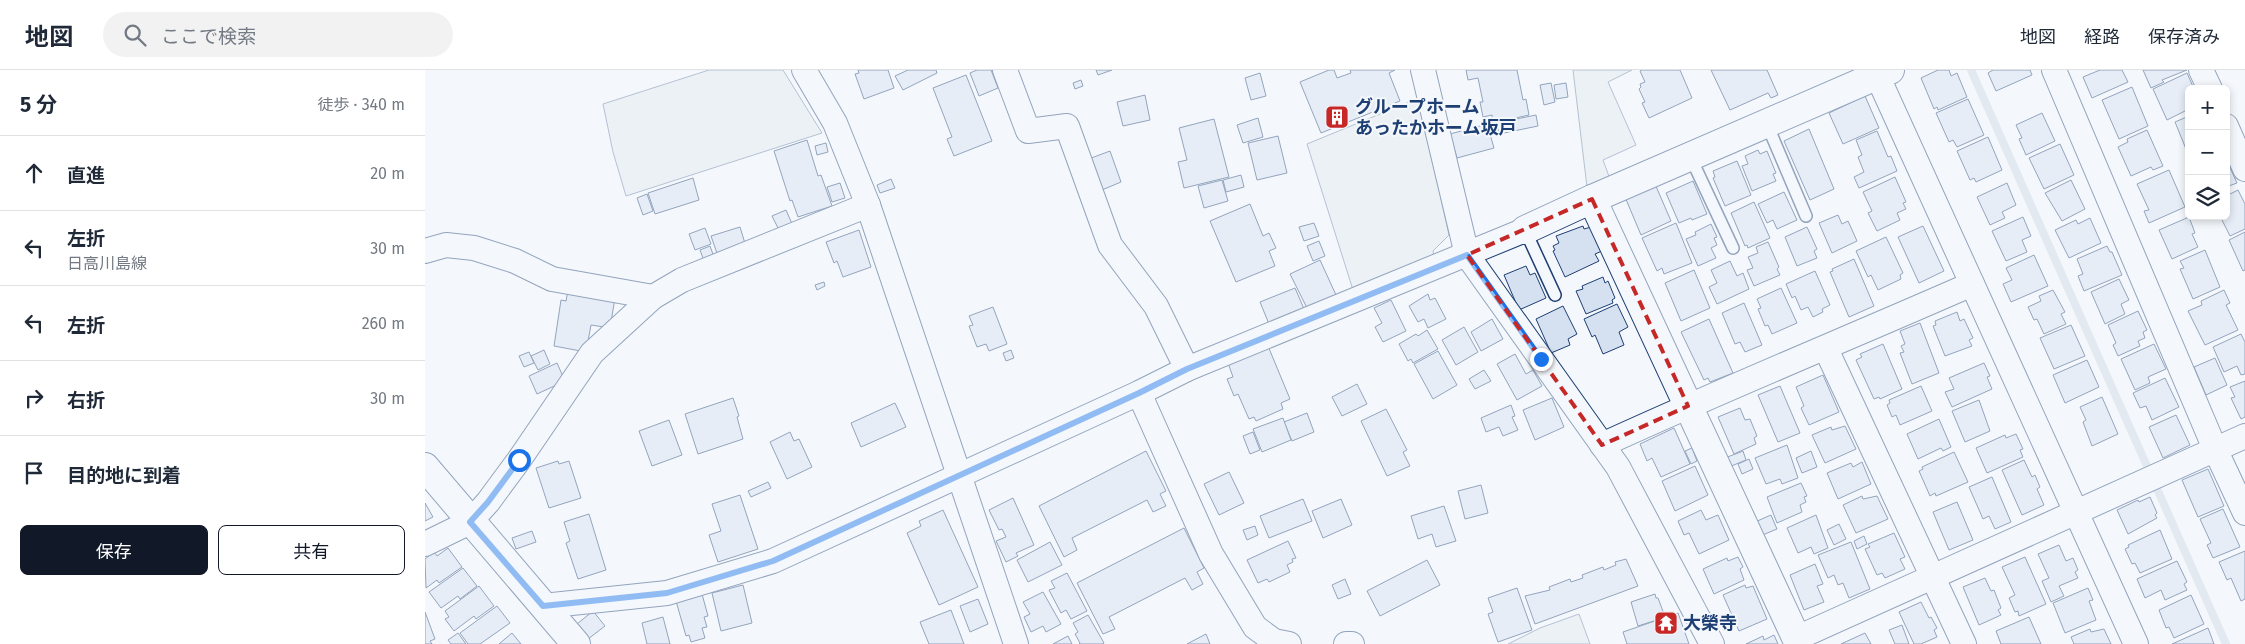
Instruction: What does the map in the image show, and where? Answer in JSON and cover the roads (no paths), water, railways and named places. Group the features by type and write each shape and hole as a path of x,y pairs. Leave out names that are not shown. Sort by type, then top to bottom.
{"street":[{"path":"804,70 835,123 868,205 1016,644"},
{"path":"1005,70 1028,131 1067,126 1110,245 1156,306 1187,369"},
{"path":"1423,70 1467,255 1618,466 1712,644"},
{"path":"2054,70 2215,449 2245,513"},
{"path":"2201,70 2207,85"},
{"path":"543,606 667,593 773,561 1139,393 1187,369 1467,255 1592,198 1884,72 1972,284 2078,513 2136,644"},
{"path":"2228,130 2245,169"},
{"path":"1592,198 1798,641 2245,436"},
{"path":"425,544 470,522 488,502 592,353 653,297 682,280 868,205"},
{"path":"425,251 446,245 474,248 515,261 552,279 653,297"},
{"path":"1602,445 1972,284"},
{"path":"1825,349 1964,644"},
{"path":"1139,393 1211,554 1255,627 1275,640 1289,644"},
{"path":"425,467 576,644"},
{"path":"1346,644 1352,644"}],"lane":[{"path":"1766,122 1806,216"},
{"path":"1690,156 1733,248"},
{"path":"1525,230 1555,295"}],"waterway":[{"path":"1971,70 2226,644"}],"place":[{"name":"グループホーム あったかホーム坂戸","path":"1337,117"},
{"name":"大榮寺","path":"1666,623"}]}
